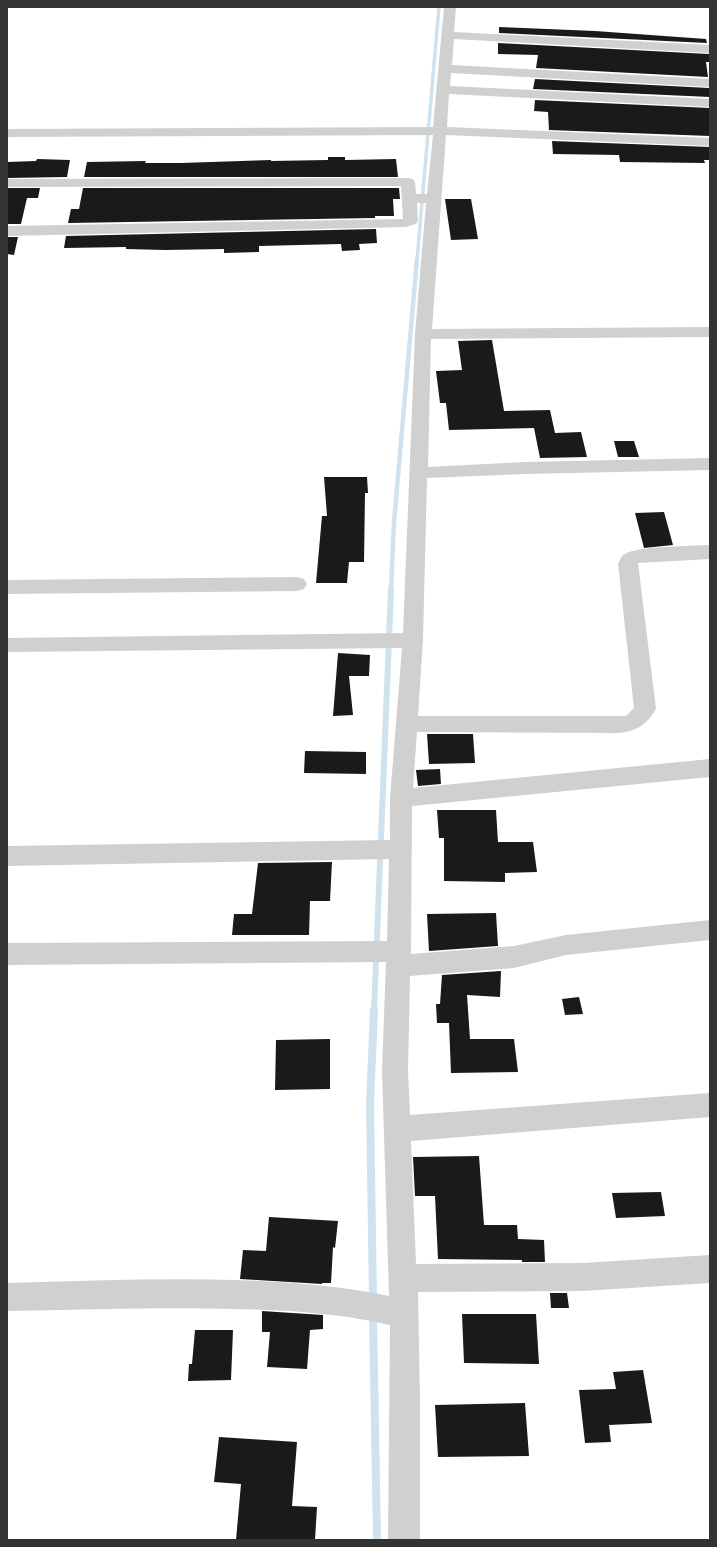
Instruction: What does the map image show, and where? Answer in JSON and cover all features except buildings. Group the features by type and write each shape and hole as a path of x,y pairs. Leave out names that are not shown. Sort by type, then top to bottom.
{"street":[{"path":"7,231 406,223 411,221 422,198 441,130 450,7"},
{"path":"448,35 710,50"},
{"path":"445,69 710,83"},
{"path":"444,90 710,103"},
{"path":"7,133 441,130 710,142"},
{"path":"7,183 408,182 422,198 423,334 418,473 409,640 407,724 401,798 395,1071 402,1278 399,1313 405,1401 404,1540"},
{"path":"423,334 710,332"},
{"path":"418,473 525,468 710,464"},
{"path":"407,724 616,725 637,721 645,709 631,600 628,564 630,559 637,556 710,552"},
{"path":"7,587 297,584"},
{"path":"7,645 409,640"},
{"path":"401,798 447,795 626,775 710,768"},
{"path":"7,856 401,849"},
{"path":"7,954 368,952 397,956 514,958 566,945 710,930"},
{"path":"397,1129 710,1105"},
{"path":"402,1278 583,1277 710,1269"},
{"path":"7,1297 202,1293 312,1298 360,1304 399,1313"}],"waterway":[{"path":"417,260 439,7"},
{"path":"391,590 394,522 417,259"},
{"path":"374,1011 391,589"},
{"path":"373,1300 370,1104 374,1010"},
{"path":"373,1314 377,1540"}]}
